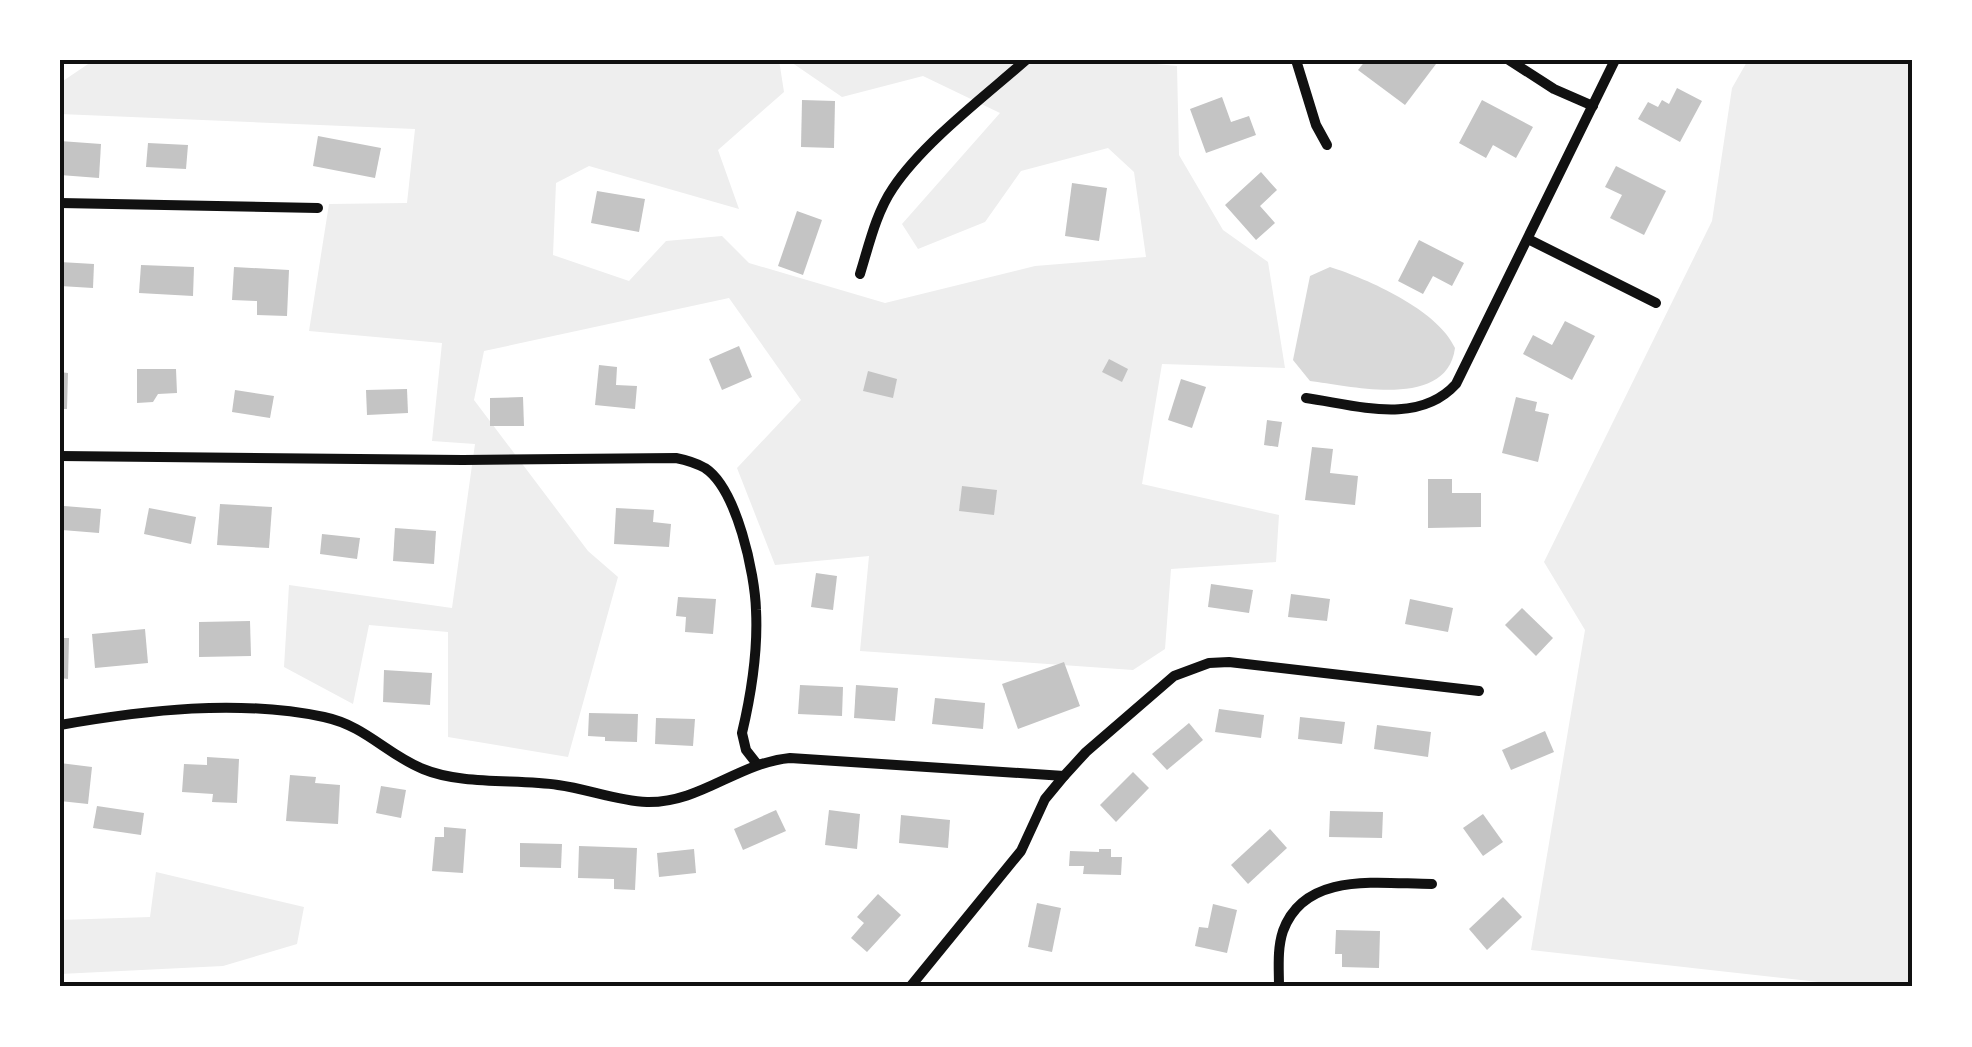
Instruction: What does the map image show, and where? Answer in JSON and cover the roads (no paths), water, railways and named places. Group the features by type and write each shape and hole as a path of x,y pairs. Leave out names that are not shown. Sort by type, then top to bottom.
{"street":[{"path":"860,274 880,212 893,187 964,114 1026,60"},
{"path":"1296,60 1326,146"},
{"path":"1509,60 1554,89 1593,106"},
{"path":"1306,398 1396,410 1414,409 1446,396 1456,384 1615,60"},
{"path":"60,204 318,208"},
{"path":"1528,239 1656,303"},
{"path":"60,456 676,458 691,462 707,470 726,492 752,580 755,626 742,733 746,750 757,764"},
{"path":"910,987 1021,851 1046,799 1064,776 1174,676 1209,663 1229,662 1479,691"},
{"path":"60,725 177,709 295,712 354,725 411,763 441,774 560,785 649,802 694,796 757,764 790,758 1064,776"},
{"path":"1279,987 1283,931 1302,903 1317,893 1347,884 1432,884"}]}
